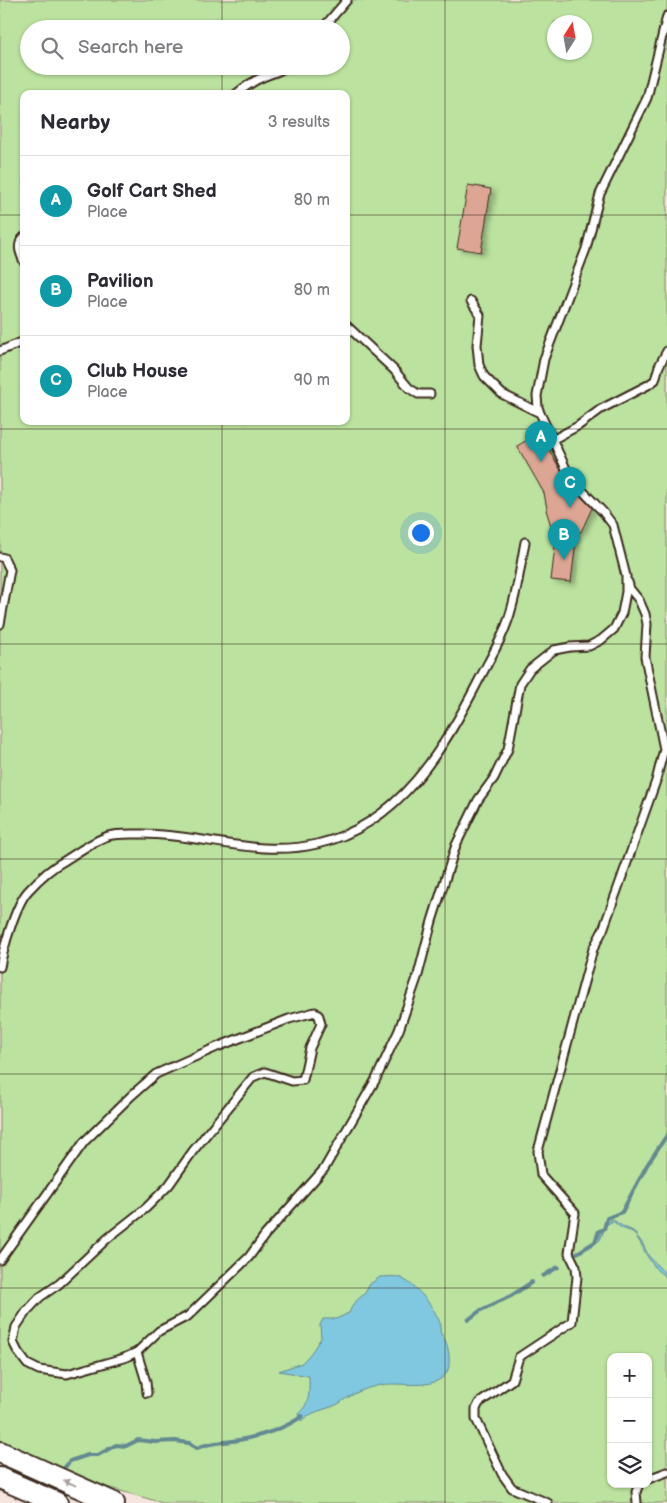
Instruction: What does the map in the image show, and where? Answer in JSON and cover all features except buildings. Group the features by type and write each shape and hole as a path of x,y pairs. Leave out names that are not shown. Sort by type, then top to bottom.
{"main road":[{"path":"0,1452 114,1503"},
{"path":"0,1478 57,1503"}],"lane":[{"path":"330,20 347,0"},
{"path":"548,1503 512,1488 502,1474 476,1419 476,1409 480,1403 512,1380 519,1357 572,1322 577,1276 576,1267 568,1253 575,1213 541,1176 538,1151 593,949 603,930 656,781 664,748 645,657 647,624 645,614 639,600 630,589 613,525 568,473 540,413 538,396 544,358 577,278 600,194 647,98 667,16"},
{"path":"242,90 253,82 271,75"},
{"path":"20,240 18,247 20,252"},
{"path":"471,302 480,315 476,345 479,365 484,376 502,394 540,413"},
{"path":"350,328 394,370 409,388 418,394 430,394"},
{"path":"0,351 20,344"},
{"path":"552,440 578,426 601,409 655,380 659,366 667,352"},
{"path":"0,967 12,924 27,892 55,866 108,836 165,834 267,849 295,848 319,844 346,834 368,822 402,797 430,765 456,725 496,647 512,608 525,542"},
{"path":"0,557 4,558 10,570 0,624"},
{"path":"0,1260 84,1142 156,1074 216,1047 315,1012 321,1024 310,1048 303,1080 292,1081 265,1072 253,1077 193,1151 169,1185 146,1208 108,1238 59,1284 40,1297 26,1312 16,1327 13,1342 27,1364 39,1370 67,1374 124,1358 137,1352 159,1331 188,1316 248,1257 265,1235 324,1169 376,1079 399,1030 418,975 432,921 456,845 478,800 494,778 508,749 520,684 530,669 554,650 589,646 601,640 614,629 622,613 626,592 626,576"},
{"path":"137,1352 146,1382 146,1393"},
{"path":"652,1478 667,1472"},
{"path":"637,1503 638,1488"}],"green space":[{"path":"0,0 667,0 667,1503 163,1503 107,1487 0,1441"}],"water":[{"path":"612,1219 633,1231 643,1244 648,1255 667,1278 657,1270 633,1232 621,1228 613,1221 606,1225 600,1240 579,1253 599,1238 605,1224"},
{"path":"380,1277 403,1279 421,1293 430,1305 441,1325 440,1332 447,1345 449,1362 447,1372 435,1382 426,1384 389,1384 368,1388 336,1405 308,1415 301,1421 298,1414 307,1402 309,1376 279,1371 302,1363 321,1338 320,1325 323,1319 336,1319 349,1313 353,1304 365,1293 370,1284"}],"waterway":[{"path":"577,1253 595,1242 599,1231 604,1229 607,1218 622,1212 647,1165 667,1135"},
{"path":"543,1276 558,1267"},
{"path":"468,1320 481,1310 511,1296 532,1282"},
{"path":"60,1473 70,1461 88,1455 98,1455 116,1445 126,1446 138,1440 155,1442 175,1441 189,1443 197,1448 208,1444 255,1437 280,1428 302,1416"}],"place":[{"name":"Golf Cart Shed","path":"541,462"},
{"name":"Club House","path":"570,508"},
{"name":"Pavilion","path":"564,560"}]}
